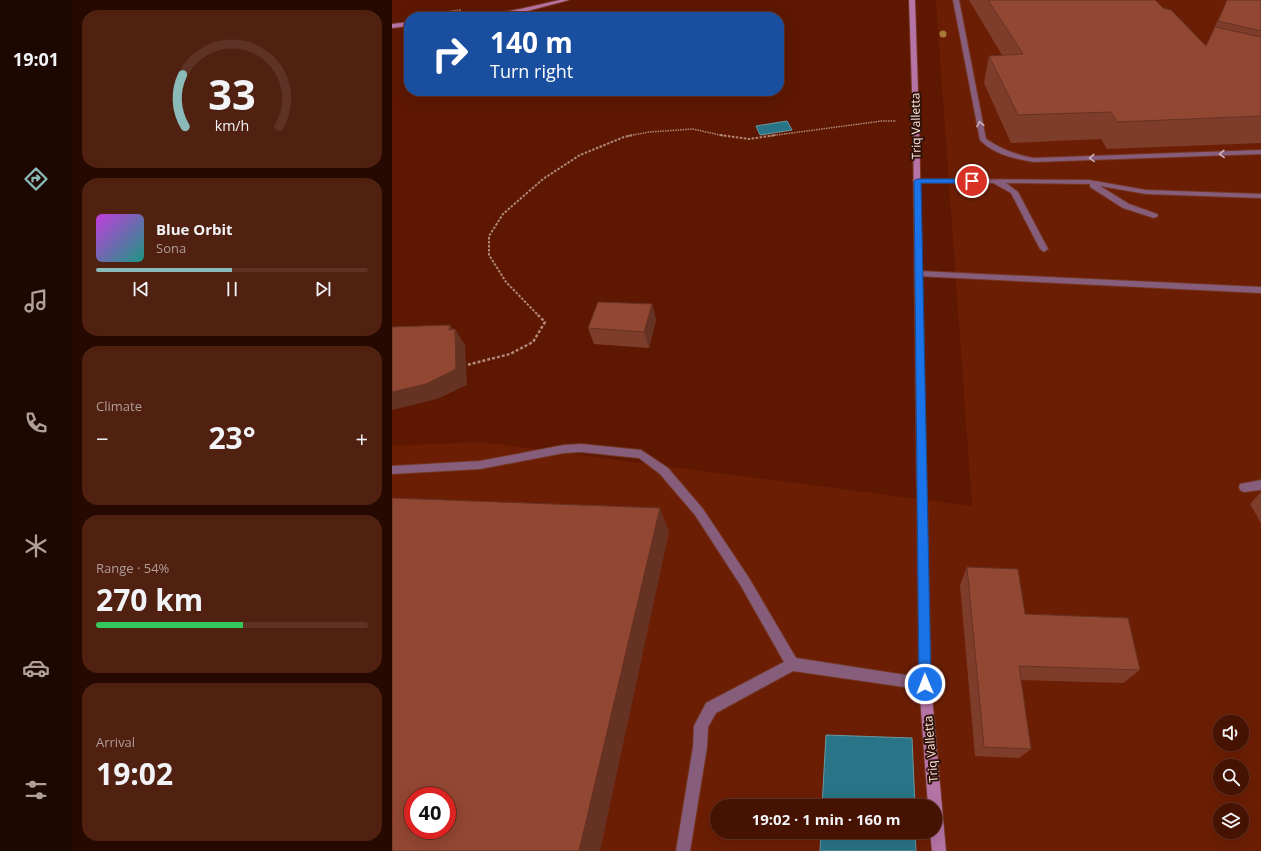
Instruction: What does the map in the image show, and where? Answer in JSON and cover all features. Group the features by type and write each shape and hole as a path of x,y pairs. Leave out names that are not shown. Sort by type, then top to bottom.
{"street":[{"path":"513,12 566,0"},
{"name":"Triq Valletta","path":"912,0 919,274 925,684 939,851"},
{"path":"392,26 404,25"}],"lane":[{"path":"956,0 984,140 991,146 1008,154 1034,160 1261,152"},
{"path":"917,181 1089,182 1146,192 1261,196"},
{"path":"994,181 1004,185 1014,192 1044,248"},
{"path":"1089,182 1126,206 1154,216"},
{"path":"919,274 1261,290"},
{"path":"392,470 480,465 564,449 581,448 641,454 664,471 699,512 745,582 792,664"},
{"path":"1244,487 1261,485"},
{"path":"682,851 700,747 701,726 711,708 792,664 925,684"}],"path":[{"path":"443,12 465,9"},
{"path":"458,368 510,354 533,342 545,322 506,282 489,255 489,236 503,214 543,179 580,155 624,137 649,132 693,129 727,137 749,139 882,121 916,122"}],"shaded area":[{"path":"936,0 1261,0 1261,851 392,851 392,446 481,442 972,506"}],"water":[{"path":"787,121 792,130 760,135 756,126"},
{"path":"826,735 912,738 915,799 822,799"},
{"path":"821,839 915,839 916,851 820,851"}],"building":[{"path":"988,0 1155,0 1163,8 1171,10 1206,46 1215,27 1261,37 1261,116 1117,122 1111,112 1018,115 989,56 1023,54"},
{"path":"1227,0 1261,0 1261,31 1218,21"},
{"path":"598,302 652,304 644,332 588,328"},
{"path":"450,325 449,330 455,329 456,369 426,384 392,392 392,327"},
{"path":"392,498 660,508 579,851 392,851"},
{"path":"967,567 1018,569 1025,614 1128,618 1140,670 1019,666 1031,749 984,747"}],"route":[{"path":"925,684 917,181 972,181"}]}
